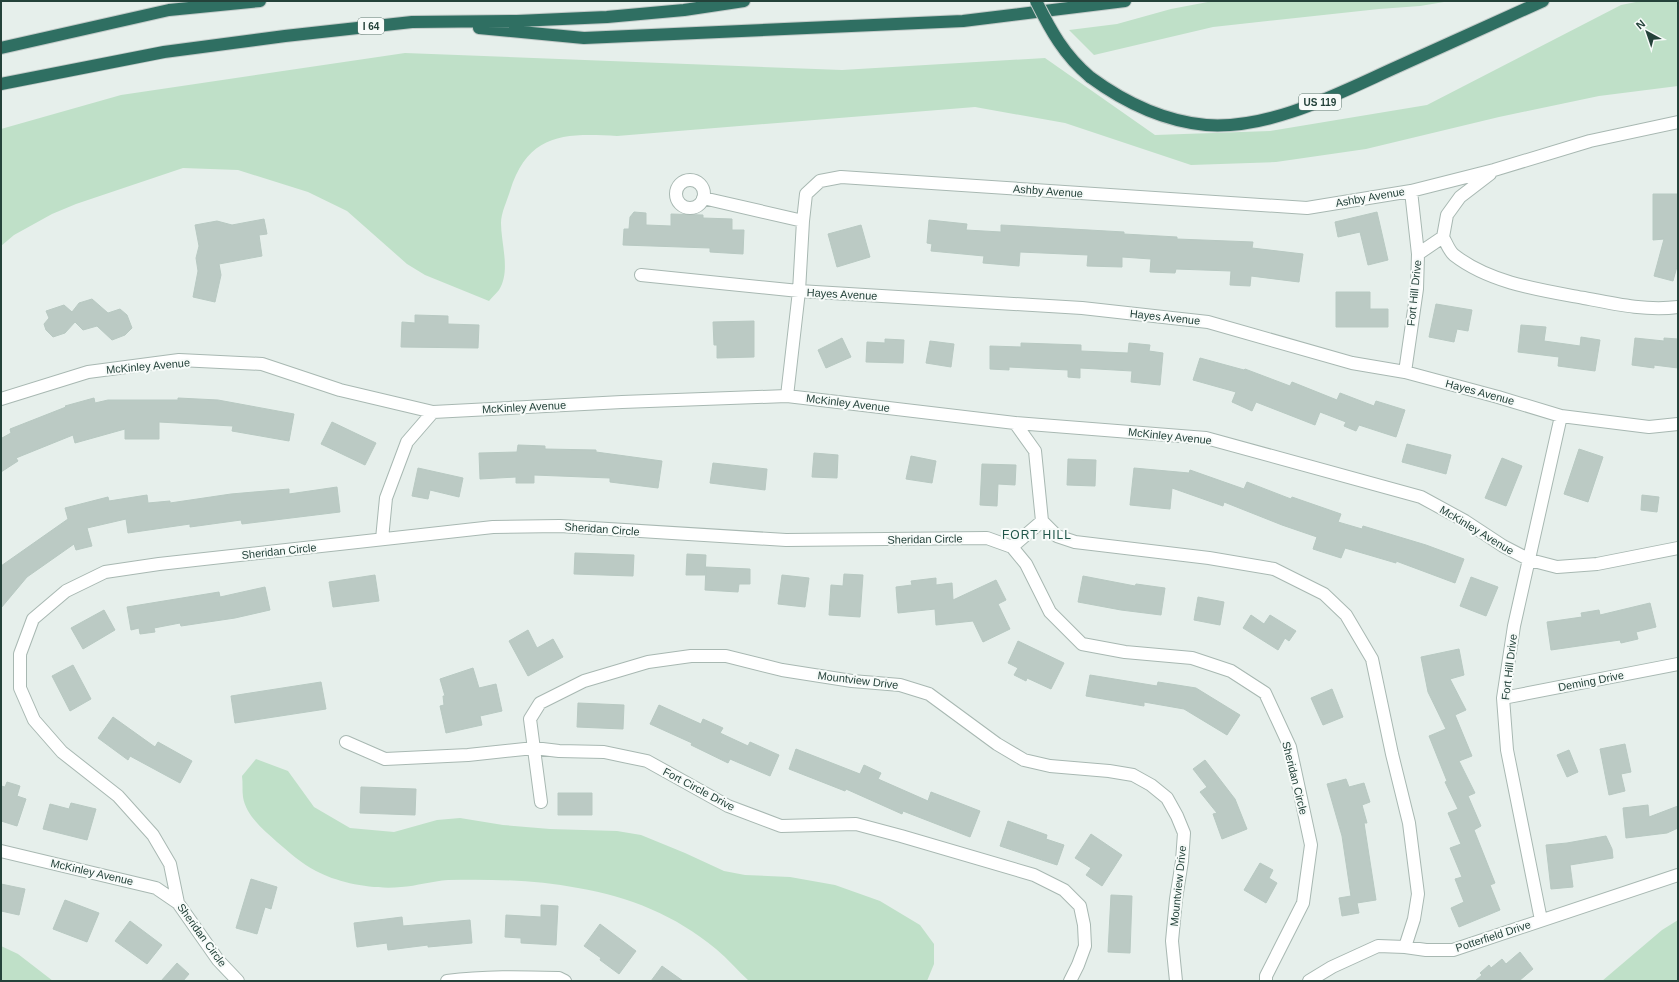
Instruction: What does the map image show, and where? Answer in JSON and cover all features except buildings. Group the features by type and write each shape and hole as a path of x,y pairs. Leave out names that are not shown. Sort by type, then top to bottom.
{"highway":[{"path":"1,48 169,10 200,1"},
{"path":"169,10 260,1"},
{"name":"I 64","path":"1,84 164,52 285,36 412,22 517,21 607,17 684,10 744,1"},
{"name":"US 119","path":"1036,1 1064,52 1090,77 1125,100 1153,112 1188,122 1207,125 1238,124 1270,118 1312,105 1543,1"},
{"path":"412,22 584,38 963,21 1125,1"}],"street":[{"name":"Ashby Avenue","path":"787,396 799,291 806,194 820,181 841,177 1307,208 1411,191 1494,170 1590,142 1678,122"},
{"name":"Ashby Avenue","path":"1443,237 1447,215 1460,196 1494,170"},
{"name":"Fort Hill Drive","path":"1404,372 1417,289 1418,254 1411,191"},
{"path":"704,198 803,221"},
{"path":"1418,254 1443,237 1453,254 1479,270 1511,283 1620,305 1660,309 1678,307"},
{"name":"Hayes Avenue","path":"641,276 799,291 1082,308 1208,322 1352,363 1404,372 1498,397 1561,416 1648,427 1678,424"},
{"name":"McKinley Avenue","path":"1,399 88,372 179,360 262,364 340,390 433,412 622,402 787,396 1015,423 1206,438 1421,497 1465,521 1503,546 1530,560 1557,567 1597,564 1678,548"},
{"path":"382,539 386,498 407,442 433,412"},
{"name":"Fort Hill Drive","path":"1541,920 1507,750 1503,698 1514,626 1561,416"},
{"path":"1015,423 1035,450 1042,521 1057,536 1075,542 1209,558 1274,569 1324,594 1346,615 1372,659 1392,754 1409,823 1418,894 1414,919 1405,947"},
{"path":"1012,546 1042,521"},
{"name":"Sheridan Circle","path":"238,981 218,960 178,903 170,864 152,835 118,796 62,752 34,720 20,688 20,654 33,619 66,591 104,572 160,564 494,527 560,526 786,540 987,538 1012,546 1026,564 1050,612 1082,644 1125,652 1192,658 1231,671 1265,693 1290,747 1311,845 1303,903 1266,976 1266,981"},
{"name":"Mountview Drive","path":"541,802 530,719 540,703 584,681 648,662 691,656 726,656 782,670 852,681 900,685 929,694 997,744 1024,760 1050,766 1109,771 1133,775 1152,785 1167,798 1184,833 1172,941 1176,981"},
{"name":"Deming Drive","path":"1503,698 1678,664"},
{"name":"Fort Circle Drive","path":"346,742 386,759 468,756 534,748 559,752 604,752 647,761 728,806 781,826 856,824 1034,875 1064,890 1080,906 1084,925 1085,946 1070,981"},
{"name":"McKinley Avenue","path":"1,851 156,888 178,903"},
{"name":"Potterfield Drive","path":"1310,981 1332,967 1378,946 1405,947 1426,950 1453,950 1678,875"},
{"path":"447,981 474,977 519,976 559,978 565,981"}],"green space":[{"path":"1213,1 1450,1 1420,6 1213,27 1094,55 1069,30 1117,24 1171,9"},
{"path":"1641,1 1678,1 1678,86 1599,96 1499,117 1366,149 1276,162 1191,165 1065,123 975,107 617,136 581,135 565,137 538,147 527,158 518,172 504,207 501,219 505,266 503,283 489,301 425,275 407,264 347,211 308,192 238,170 183,168 76,204 52,214 14,235 1,246 1,129 121,95 405,53 842,70 1045,58 1155,135 1270,131 1427,105 1621,5"},
{"path":"256,759 288,771 314,807 350,828 394,832 437,820 460,818 503,825 550,829 617,831 641,835 724,871 745,875 790,877 835,885 880,901 920,925 934,944 934,964 927,981 749,981 716,949 684,926 634,902 597,892 562,885 513,881 448,880 391,888 357,885 335,879 316,871 286,850 256,822 248,810 243,797 242,776"},
{"path":"1678,920 1678,981 1602,981 1662,930"},
{"path":"1,946 18,954 53,981 1,981"}],"district":[{"name":"FORT HILL","path":"1037,535"}]}
